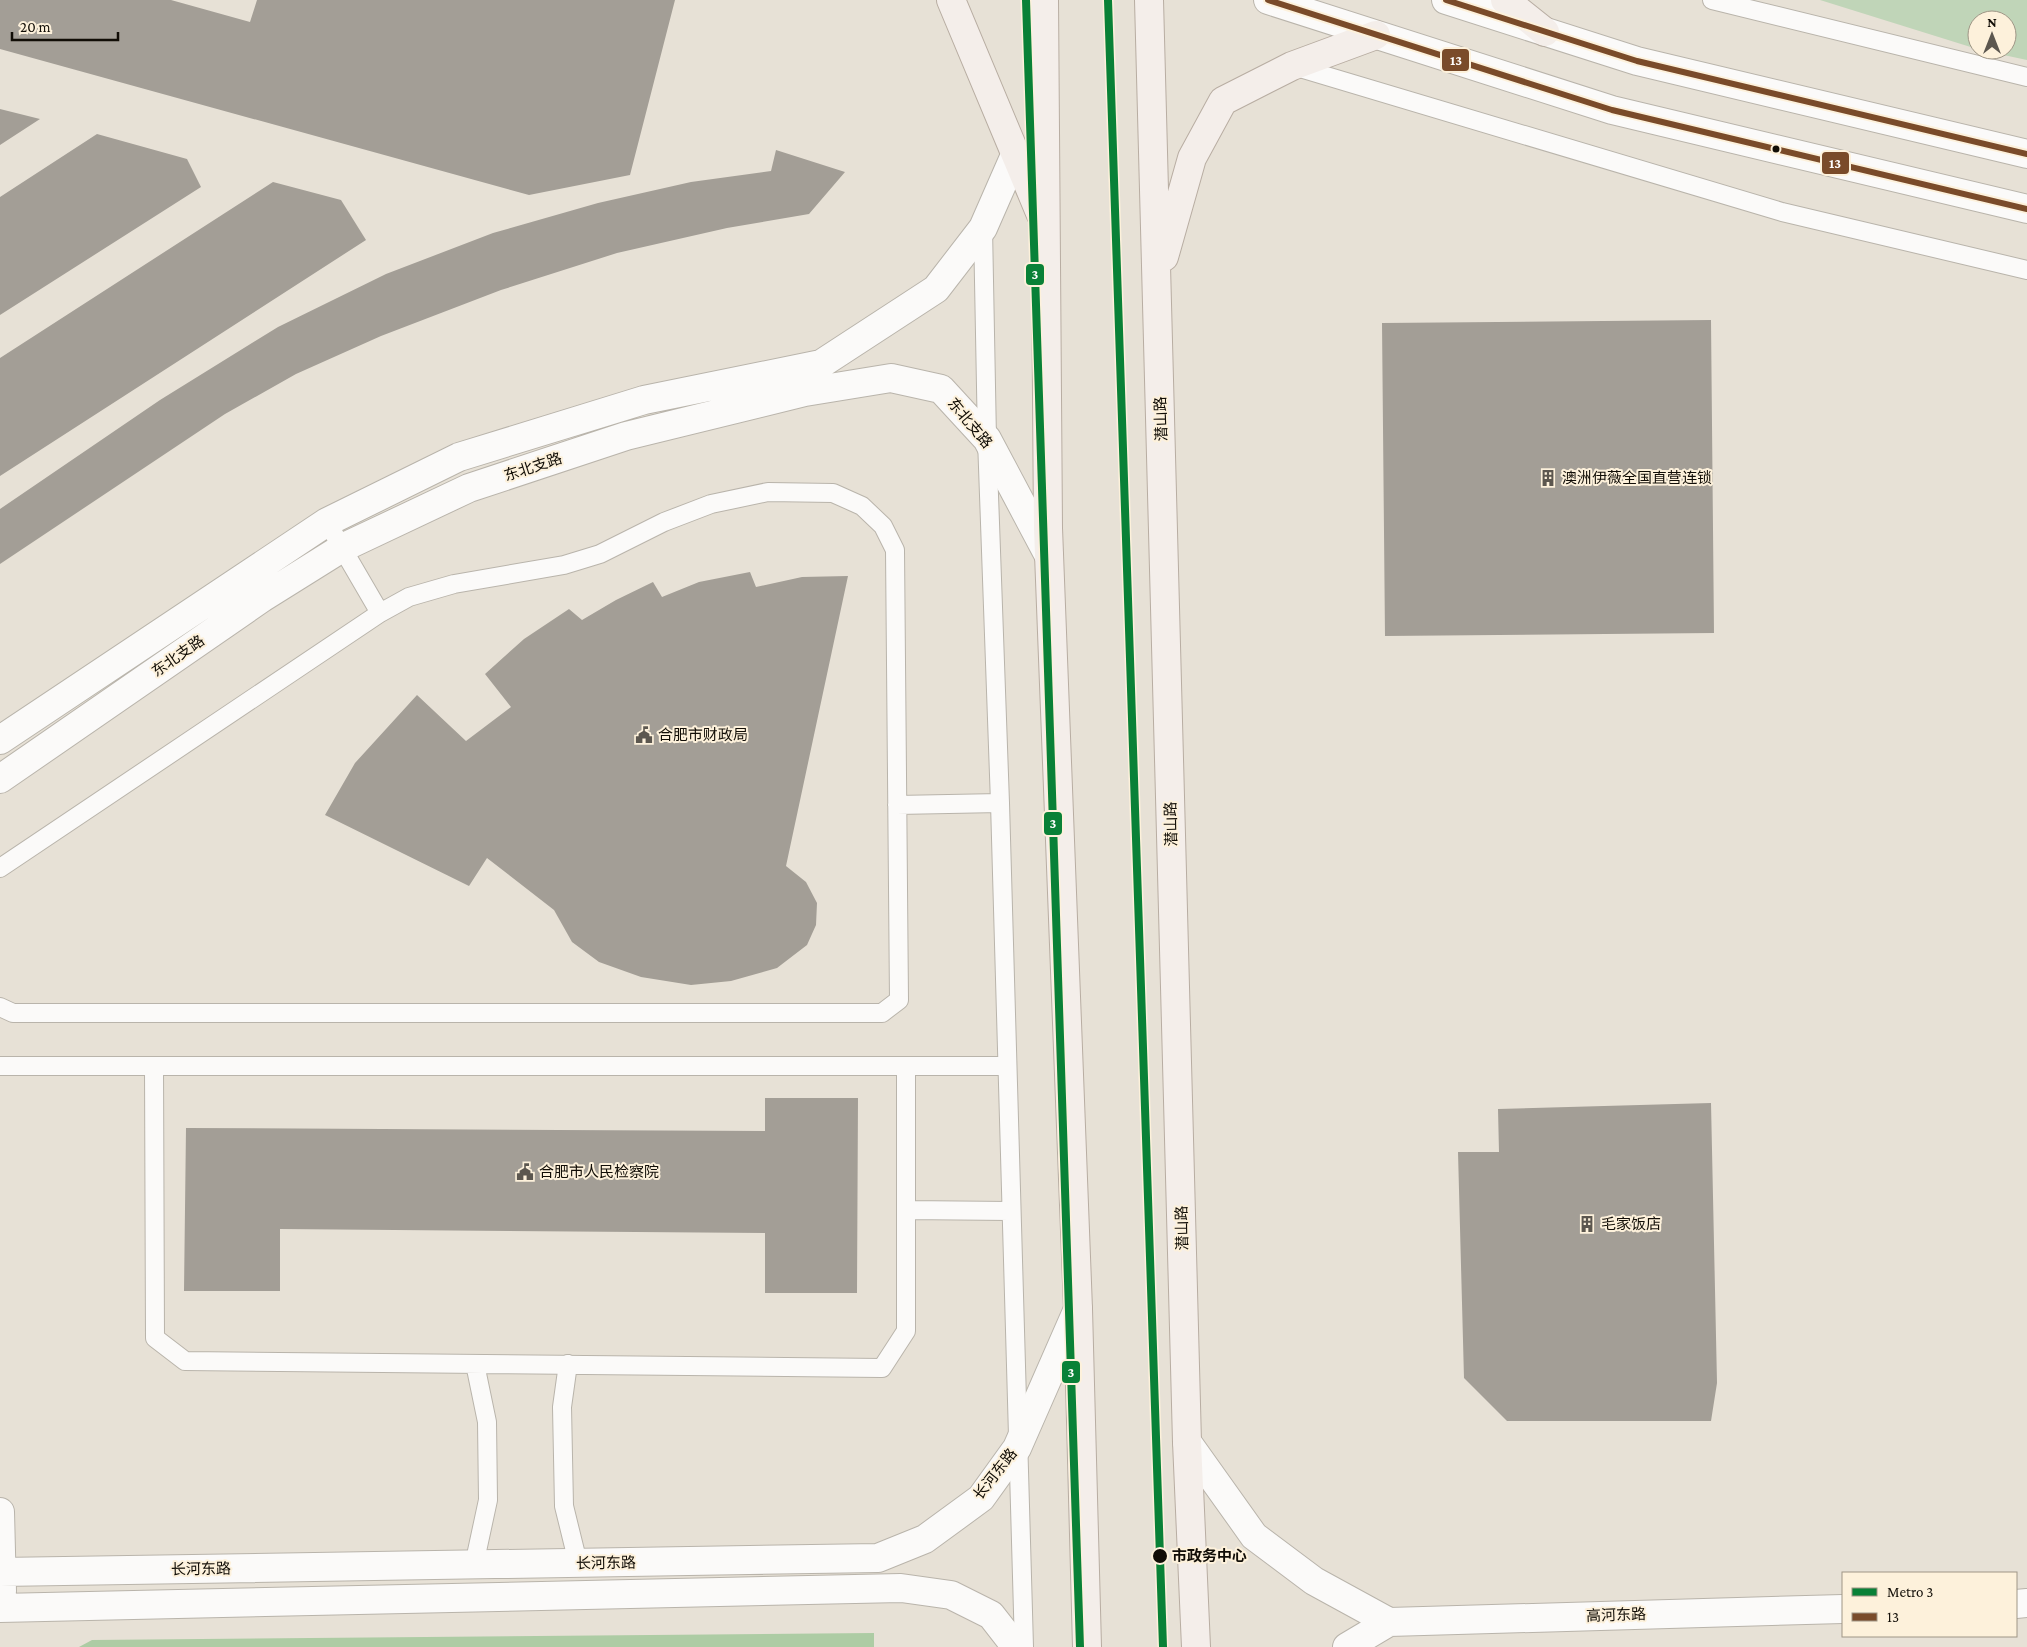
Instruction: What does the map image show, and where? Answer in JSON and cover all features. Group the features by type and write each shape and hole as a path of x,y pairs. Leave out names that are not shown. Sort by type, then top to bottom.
{"main road":[{"path":"951,0 1046,227"},
{"path":"1044,0 1049,556 1078,1309 1087,1647"},
{"name":"潜山路","path":"1149,0 1188,1442 1196,1647"},
{"path":"1506,0 1545,32"},
{"path":"1157,282 1192,158 1223,101 1292,66 1376,35"}],"street":[{"path":"1268,0 1612,110 2027,209"},
{"path":"1446,0 1637,61 2027,154"},
{"name":"东北支路","path":"0,740 327,522 459,457 644,400 821,364 936,289 983,228 1015,154"},
{"name":"东北支路","path":"0,779 262,598 342,548 479,485 626,436 805,392 891,378 941,389 987,439 1049,556"},
{"name":"长河东路","path":"2,1572 878,1558 925,1539 981,1498 1017,1448 1078,1309"},
{"path":"1188,1442 1254,1536 1314,1581 1389,1622"},
{"path":"0,1512 1,1613 901,1588 951,1596 991,1615 1016,1647"},
{"name":"高河东路","path":"1389,1622 1842,1609"},
{"path":"1347,1647 1389,1622"}],"lane":[{"path":"1712,0 2027,77"},
{"path":"1292,66 1782,212 2027,270"},
{"path":"983,228 987,439 1000,804 1010,1211 1024,1647"},
{"path":"0,868 380,613 409,597 454,584 564,565 600,554 664,522 711,504 768,492 833,493 862,506 883,526 895,550 899,1000 882,1013 13,1013 0,1007"},
{"path":"327,522 380,613"},
{"path":"897,805 1000,804"},
{"path":"0,1066 1007,1066"},
{"path":"154,1066 155,1338 185,1361 882,1368 906,1331 906,1066"},
{"path":"906,1210 1010,1211"},
{"path":"474,1565 488,1500 487,1422 476,1364"},
{"path":"568,1364 562,1407 564,1506 578,1563"}],"green space":[{"path":"1820,0 2027,0 2027,60 2017,58 2017,10 1967,10 1967,46"},
{"path":"874,1633 874,1647 79,1647 92,1640"}],"building":[{"path":"0,0 171,0 250,22 257,0 675,0 630,175 529,195 0,49"},
{"path":"0,109 40,119 0,145"},
{"path":"97,134 187,159 201,187 0,315 0,197"},
{"path":"776,150 845,172 809,214 727,228 617,253 501,290 381,336 296,374 225,414 0,564 0,509 160,400 278,327 386,274 493,233 598,203 691,182 771,171"},
{"path":"273,182 341,200 366,240 0,476 0,358"},
{"name":"澳洲伊薇全国直营连锁","path":"1711,320 1714,633 1385,636 1382,323"},
{"name":"合肥市财政局","path":"750,572 756,587 802,577 848,576 786,866 806,882 817,903 816,925 807,945 777,968 731,981 691,985 641,977 599,962 572,942 554,910 487,858 469,886 325,815 355,763 417,695 466,741 511,707 485,674 524,639 569,609 582,620 616,600 653,582 662,597 699,582"},
{"path":"765,1098 858,1098 857,1293 765,1293 765,1233 280,1229 280,1291 184,1291 186,1128 765,1131"},
{"name":"毛家饭店","path":"1711,1103 1717,1383 1711,1421 1507,1421 1464,1378 1458,1152 1499,1152 1498,1109"}],"metro line":[{"name":"3","path":"1026,0 1080,1647"},
{"name":"3","path":"1108,0 1163,1647"}],"transit line":[{"name":"13","path":"1268,0 1612,110 2027,209"},
{"name":"13","path":"1446,0 1637,61 2027,154"}],"place":[{"name":"澳洲伊薇全国直营连锁","path":"1548,478"},
{"name":"合肥市财政局","path":"644,735"},
{"name":"合肥市人民检察院","path":"525,1172"},
{"name":"毛家饭店","path":"1587,1224"},
{"name":"市政务中心","path":"1160,1556"}]}
